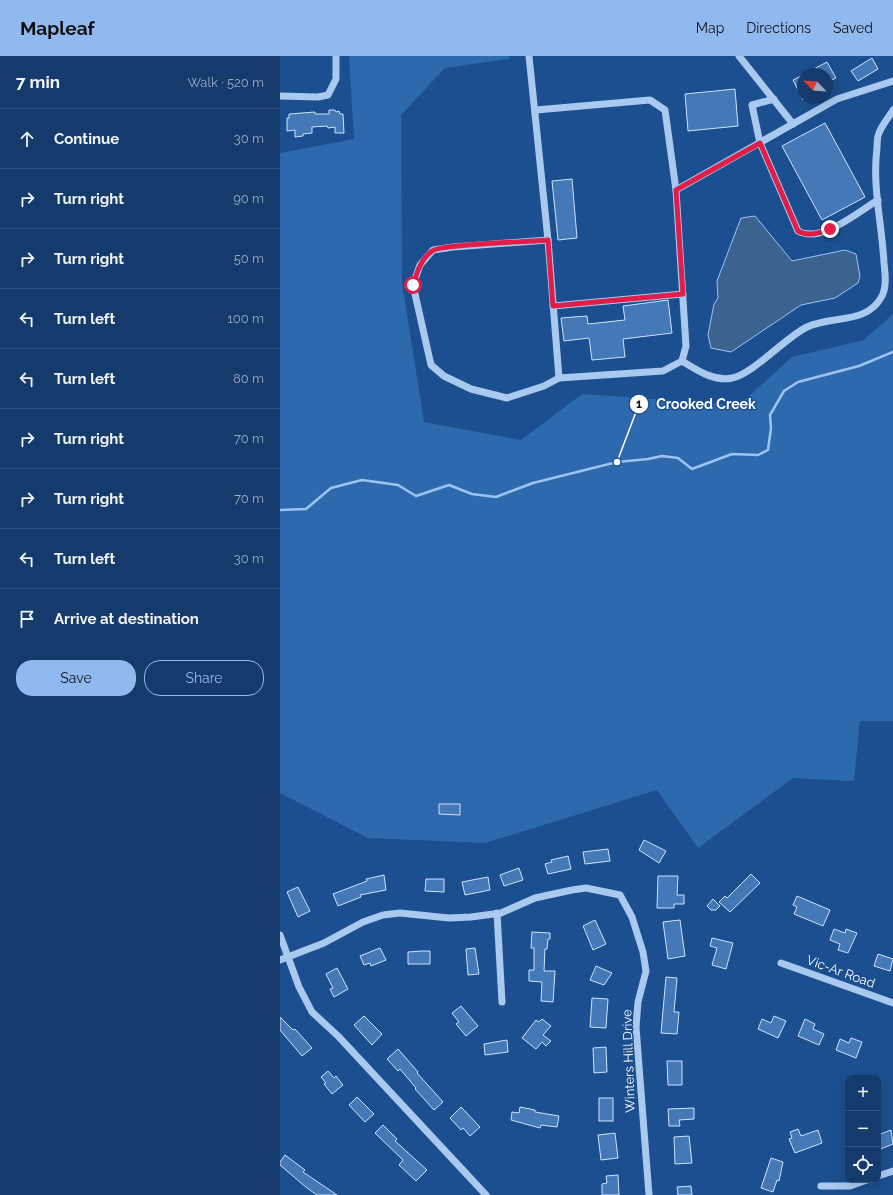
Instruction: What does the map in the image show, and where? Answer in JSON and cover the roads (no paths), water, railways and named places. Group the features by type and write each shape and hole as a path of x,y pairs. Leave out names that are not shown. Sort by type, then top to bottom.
{"street":[{"path":"280,96 318,97 328,95 336,79 336,56"},
{"path":"529,56 536,110 559,378"},
{"path":"739,56 793,124"},
{"path":"676,190 838,99 893,82"},
{"path":"774,99 752,106 760,143 798,231 804,234 815,234 830,229 878,200"},
{"path":"536,110 650,100 665,110 676,190 686,346 682,361 663,371 559,378 544,386 506,398 471,389 444,376 431,364 413,285 420,265 433,250 453,247 548,240"},
{"path":"682,361 697,370 720,379 734,378 751,368 806,327 823,321 851,318 869,311 882,296 886,283 874,168 878,133 893,110"},
{"path":"553,306 683,294"},
{"name":"Winters Hill Drive","path":"280,960 324,942 363,922 383,915 400,913 456,918 497,913 535,898 586,888 620,896 632,917 643,952 646,972 638,1002 636,1027 649,1195"},
{"path":"497,913 502,1002"},
{"path":"280,935 299,987 312,1012 338,1036 486,1195"},
{"name":"Vic-Ar Road","path":"781,963 893,1003"},
{"path":"881,1175 893,1171"},
{"path":"821,1186 850,1186 858,1183"}],"waterway":[{"path":"280,510 306,509 331,488 362,480 398,485 416,496 449,485 472,494 496,497 533,483 617,462 662,456 678,458 692,469 732,454 758,455 768,450 771,428 770,415 784,391 798,382 859,366 893,352"}],"place":[{"name":"Crooked Creek","path":"617,462"}]}
